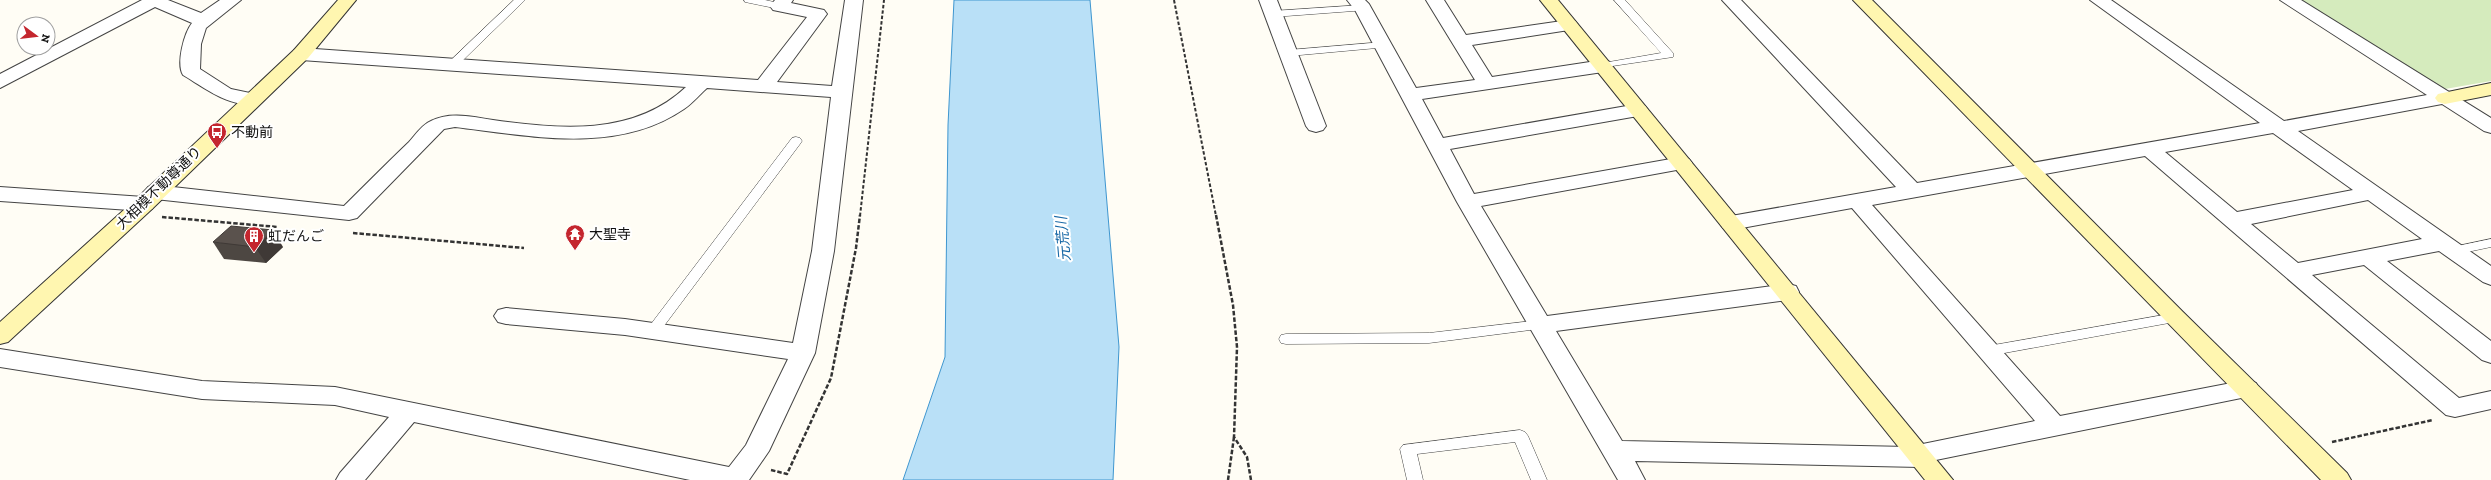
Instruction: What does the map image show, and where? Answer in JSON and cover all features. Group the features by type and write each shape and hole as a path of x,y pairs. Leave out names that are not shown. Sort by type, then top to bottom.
{"street":[{"path":"0,82 153,0 201,20"},
{"path":"232,0 201,20 191,41 190,71 225,93 252,99"},
{"name":"大相模不動尊通り","path":"0,336 150,198 252,99 301,54 320,35 347,0"},
{"path":"0,358 202,390 335,396 735,479 756,451 803,353 823,251 841,92 854,0"},
{"path":"1435,0 1487,84"},
{"path":"1549,0 1940,480"},
{"path":"1731,0 1911,190"},
{"path":"1862,0 2174,318 2338,480"},
{"path":"2099,0 2491,278"},
{"path":"2289,0 2491,127"},
{"path":"764,86 818,14 782,3"},
{"path":"1360,4 1439,145 1468,202 1632,480"},
{"path":"1271,7 1316,126"},
{"path":"1460,41 1569,25"},
{"path":"301,54 841,92"},
{"path":"1411,95 1603,66"},
{"path":"0,194 150,198 349,214 437,125 455,121 574,135 608,132 647,120 676,105 703,82"},
{"path":"1731,223 1911,190 2491,89"},
{"path":"1439,145 1638,110"},
{"path":"2149,149 2455,408 2491,400"},
{"path":"1468,202 1682,163"},
{"path":"2234,220 2371,193"},
{"path":"1856,201 2055,427"},
{"path":"2294,271 2367,256 2447,247"},
{"path":"2367,256 2491,354"},
{"path":"1541,325 1788,292"},
{"path":"506,316 653,331 803,353"},
{"path":"1616,452 1919,455 2247,389"},
{"path":"349,480 409,411"}],"lane":[{"path":"453,64 520,0"},
{"path":"749,0 782,3"},
{"path":"1603,66 1669,55 1619,0"},
{"path":"1271,7 1360,4"},
{"path":"1289,53 1384,45"},
{"path":"653,331 796,141"},
{"path":"2447,247 2491,243"},
{"path":"1988,351 2174,318"},
{"path":"1286,339 1429,338 1541,325"},
{"path":"1415,480 1408,449 1520,436 1539,480"}],"path":[{"path":"788,474 831,378 856,248 884,0"},
{"path":"1174,0 1233,305 1237,347 1234,437 1228,480"},
{"path":"2328,443 2450,416 2455,408"},
{"path":"1234,437 1247,457 1251,480"}],"green space":[{"path":"2300,0 2491,0 2491,81 2445,89"}],"water":[{"name":"元荒川","path":"954,0 1090,0 1119,347 1113,480 903,480 945,357 948,125"}],"building":[{"path":"231,226 273,230 255,247 213,242"}],"place":[{"name":"不動前","path":"217,149"},
{"name":"大聖寺","path":"575,251"},
{"name":"虹だんご","path":"254,253"}]}
